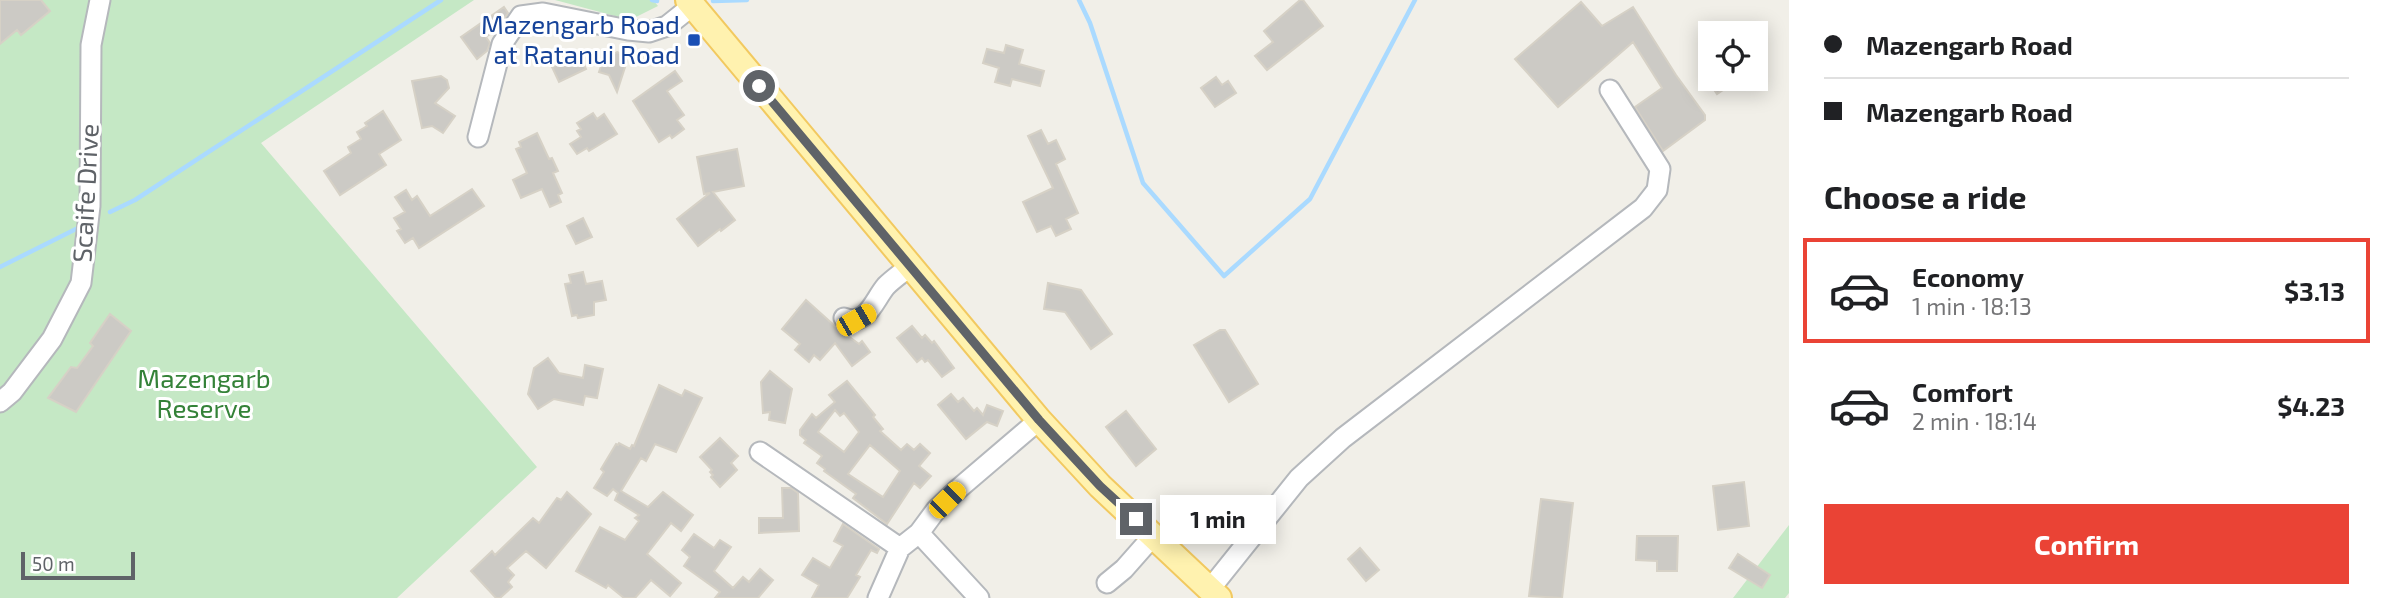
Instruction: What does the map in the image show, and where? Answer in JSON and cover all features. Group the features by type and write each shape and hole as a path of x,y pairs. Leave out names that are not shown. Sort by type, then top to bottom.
{"main road":[{"path":"690,3 1039,420 1100,486 1214,594"}],"street":[{"name":"Scaife Drive","path":"0,402 12,392 52,338 81,284 90,205 91,45 100,0"},
{"path":"478,137 502,44 521,16 543,13 649,32 667,26 690,3"},
{"path":"1214,594 1299,478 1343,438 1643,208 1657,190 1660,169 1610,90"},
{"path":"844,318 856,320 869,313 886,287 909,267"},
{"path":"878,598 900,548 919,533 936,510 957,490 1039,420"},
{"path":"760,452 900,548"},
{"path":"919,533 979,598"},
{"path":"1107,583 1124,569 1154,535"}],"green space":[{"name":"Mazengarb Reserve","path":"0,0 474,0 261,143 537,467 397,598 0,598"},
{"path":"555,0 653,0 658,6 630,20"},
{"path":"1789,525 1789,593 1785,598 1733,598"}],"building":[{"path":"0,0 41,0 50,11 21,35 17,30 0,44"},
{"path":"1303,0 1323,26 1267,70 1255,56 1273,42 1264,31"},
{"path":"1581,2 1602,26 1633,7 1705,115 1705,120 1663,151 1635,107 1662,88 1633,42 1558,107 1515,59"},
{"path":"504,7 508,13 498,28 486,37 490,43 487,51 477,59 461,37"},
{"path":"1006,45 1023,50 1019,64 1044,71 1040,86 1012,79 1010,86 995,82 999,68 983,63 987,49 1004,53"},
{"path":"617,52 624,55 627,61 617,92 609,75 599,72 603,60 608,62 610,56"},
{"path":"579,54 586,69 559,82 552,67"},
{"path":"675,71 682,81 667,91 684,115 677,120 684,129 672,138 670,135 659,142 633,101"},
{"path":"441,76 447,80 449,88 435,103 455,116 443,133 432,126 422,128 412,81"},
{"path":"1216,77 1222,85 1228,81 1236,93 1215,107 1201,88"},
{"path":"383,111 401,140 379,154 386,165 340,195 324,171 351,153 348,147 361,139 357,132"},
{"path":"593,113 597,119 604,114 617,134 589,151 587,148 577,154 570,144 581,137 577,131 581,129 577,123"},
{"path":"1041,130 1048,144 1056,140 1065,159 1056,164 1078,213 1066,219 1071,229 1056,236 1051,226 1037,232 1023,202 1053,188 1028,136"},
{"path":"537,133 558,171 553,173 562,193 558,195 561,202 550,207 542,189 521,198 513,180 527,173 516,149 521,147 519,142"},
{"path":"737,149 744,186 713,192 735,220 698,246 677,219 710,193 704,194 697,157"},
{"path":"472,189 484,206 419,248 413,238 405,243 397,231 401,229 394,218 405,212 395,197 406,190 412,200 417,196 430,216"},
{"path":"583,218 592,237 576,244 567,226"},
{"path":"583,272 586,284 602,281 606,300 594,302 594,315 578,318 577,315 572,316 565,284 571,283 569,275"},
{"path":"1048,283 1081,290 1112,334 1091,349 1065,312 1044,309"},
{"path":"806,300 859,344 862,341 870,352 852,366 835,343 820,360 814,355 809,362 795,350 800,344 782,329"},
{"path":"110,314 131,331 76,412 48,398 71,367 77,368 93,346 90,343"},
{"path":"912,326 922,338 925,335 932,343 934,341 954,368 942,377 928,360 925,362 922,358 917,362 897,338"},
{"path":"1220,330 1225,330 1258,384 1229,402 1194,345"},
{"path":"548,358 559,373 583,378 585,365 603,369 597,398 585,396 583,405 554,399 538,409 528,394 534,368"},
{"path":"770,371 792,389 785,423 769,420 770,412 763,413 761,382"},
{"path":"847,381 875,415 873,417 883,429 880,431 901,450 907,444 914,450 920,444 930,453 919,466 931,476 920,488 914,483 887,524 853,498 856,494 824,471 817,463 822,456 804,443 806,440 800,435 800,430 812,414 816,418 835,402 829,395","holes":["835,410 840,416 844,413 859,432 844,452 818,432","870,445 900,471 883,497 848,474"]},
{"path":"659,385 682,396 685,390 702,398 676,452 655,444 646,461 641,458 621,491 648,507 663,492 693,515 681,531 671,523 647,554 681,583 670,596 651,580 635,598 624,598 608,585 606,588 576,571 600,527 625,540 639,521 635,518 639,515 615,500 618,493 613,489 607,496 594,488 604,472 601,469 616,444 630,449 634,446"},
{"path":"951,394 958,402 963,398 974,411 977,408 983,415 987,405 1003,411 997,426 987,422 966,439 938,405"},
{"path":"1126,411 1156,449 1136,466 1106,427"},
{"path":"720,438 738,456 731,463 737,470 720,487 711,477 712,470 700,457"},
{"path":"1744,482 1749,526 1718,530 1713,486"},
{"path":"782,488 791,488 798,493 799,531 759,533 759,518 783,518"},
{"path":"567,492 591,514 546,568 526,551 507,568 514,575 508,582 512,587 500,598 496,598 471,571 492,551 495,555 533,518 539,523 557,498 561,500"},
{"path":"1541,499 1573,503 1562,598 1529,596"},
{"path":"843,524 879,549 877,553 871,550 856,575 860,577 847,598 812,598 819,585 802,575 813,558 830,568 843,546 834,541"},
{"path":"694,534 714,548 720,540 731,547 714,571 733,588 743,577 749,582 760,569 773,580 758,598 715,598 720,592 684,566 690,557 682,550"},
{"path":"1637,536 1678,536 1677,571 1657,571 1657,561 1636,560"},
{"path":"1360,548 1379,570 1366,581 1348,559"},
{"path":"1738,554 1770,575 1762,588 1729,568"}],"waterway":[{"path":"110,212 135,200 441,0"},
{"path":"652,0 657,1"},
{"path":"713,1 747,0"},
{"path":"1079,0 1090,23 1143,183 1224,276 1310,199 1415,0"},
{"path":"0,267 78,228"}],"place":[{"name":"Mazengarb Road at Ratanui Road","path":"694,40"}],"route":[{"path":"759,86 1039,420 1100,486 1136,519"}]}
